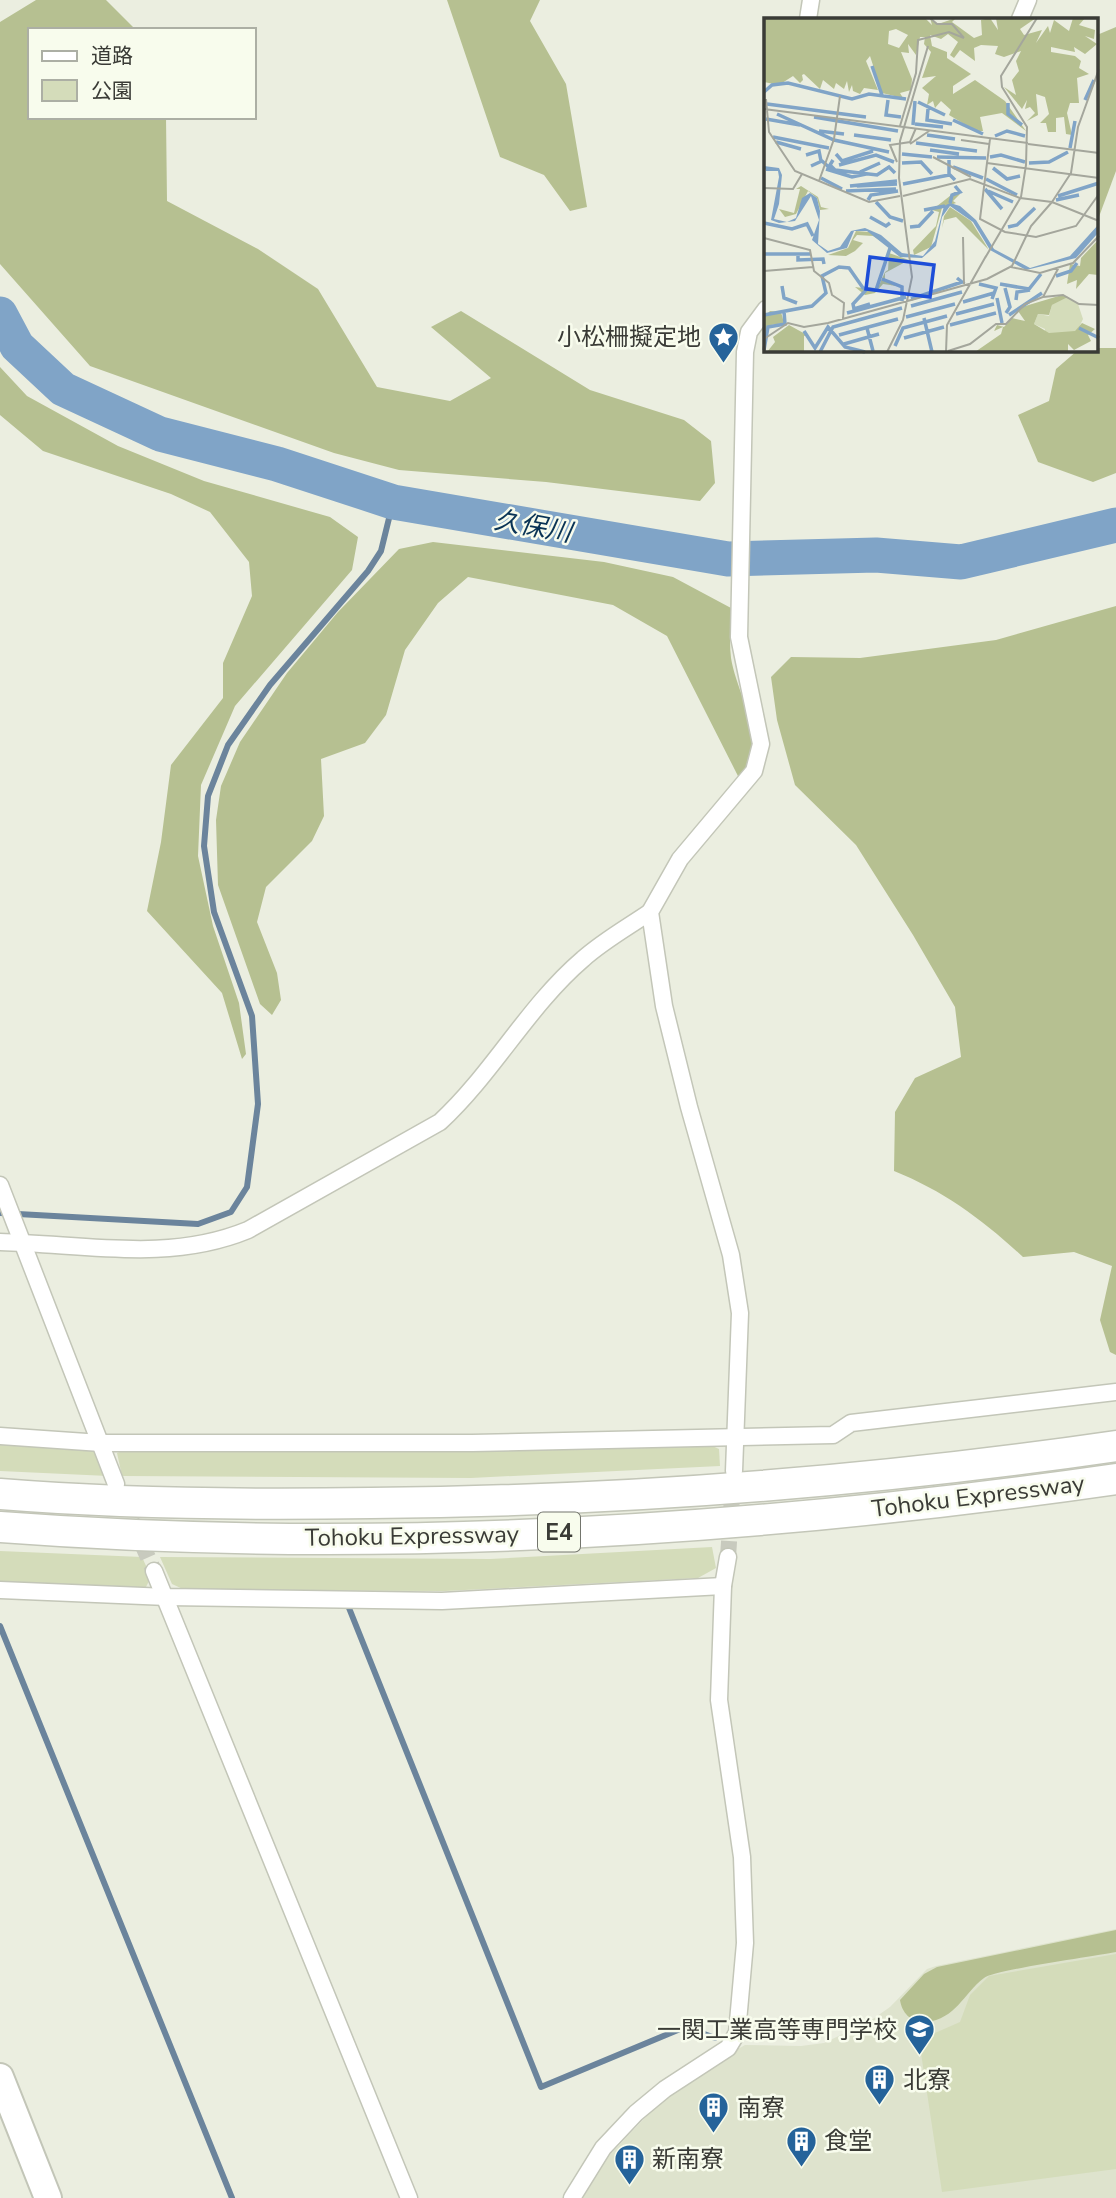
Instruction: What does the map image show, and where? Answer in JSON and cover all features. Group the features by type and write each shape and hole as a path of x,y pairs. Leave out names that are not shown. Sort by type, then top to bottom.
{"highway":[{"name":"Tohoku Expressway","path":"0,1494 244,1505 617,1497 900,1474 1116,1446"},
{"name":"Tohoku Expressway","path":"0,1527 243,1538 576,1531 900,1507 1116,1479"},
{"path":"0,2077 48,2198"}],"street":[{"path":"808,18 811,0"},
{"path":"1020,18 1028,0"},
{"path":"0,1242 136,1250 183,1248 218,1242 248,1230 440,1122 466,1098 536,1010 583,959 650,912 680,859 754,771 761,744 739,637 745,361 749,332 764,312"},
{"path":"650,912 664,1006 689,1107 731,1255 740,1313 734,1471"},
{"path":"0,1185 116,1484"},
{"path":"0,1436 101,1443 472,1443 833,1435 851,1423 1116,1392"},
{"path":"572,2198 603,2148 636,2113 665,2089 729,2048 737,2033 745,1944 742,1857 719,1700 723,1586 728,1557"},
{"path":"154,1571 167,1597 409,2198"},
{"path":"0,1590 167,1597 442,1601 723,1586"}],"shaded area":[{"name":"一関工業高等専門学校","path":"1116,1929 1116,2198 583,2198 604,2161 659,2103 705,2068 745,2045 801,2046 824,2043 870,2021 890,2007 927,1969"}],"green space":[{"path":"36,0 106,0 134,28 28,28 28,119 166,119 167,201 258,249 318,289 377,387 450,401 491,378 431,327 461,311 590,390 684,420 711,441 715,483 700,501 546,482 399,470 334,453 90,366 0,264 0,22"},
{"path":"447,0 540,0 530,21 566,84 587,207 570,211 544,175 500,157"},
{"path":"1116,27 1116,171 1098,219 1098,35"},
{"path":"1098,348 1116,348 1116,473 1093,482 1038,462 1018,415 1049,401 1056,369 1076,352 1098,352"},
{"path":"0,367 27,396 118,446 204,481 330,517 358,537 352,570 235,706 201,785 198,856 213,926 239,1003 246,1054 242,1059 222,993 147,911 161,842 171,765 223,698 223,663 252,596 249,562 210,512 171,494 43,451 0,415"},
{"path":"433,542 604,562 673,577 731,608 731,658 750,720 753,751 739,778 667,636 613,605 468,577 438,603 405,650 386,715 365,743 321,759 324,816 312,841 266,887 257,922 277,973 281,1000 272,1015 260,1004 218,885 216,820 221,786 240,742 287,673 338,612 399,549"},
{"path":"1116,606 1116,1355 1110,1352 1100,1320 1112,1266 1074,1252 1023,1257 962,1208 930,1188 894,1171 895,1112 915,1078 961,1057 955,1007 856,845 795,785 777,720 771,677 791,657 860,658 996,640"},
{"path":"0,1442 91,1448 98,1452 108,1476 0,1471"},
{"path":"708,1444 719,1449 720,1466 471,1478 122,1476 117,1453 130,1448"},
{"path":"712,1547 716,1568 698,1578 445,1591 185,1590 172,1584 160,1557 490,1559"},
{"path":"0,1551 142,1557 151,1577 144,1591 0,1583"},
{"path":"1116,1930 1116,1952 991,1975 977,1984 952,2011 936,2020 916,2021 905,2013 901,2005 900,2000 924,1974 937,1967"},
{"path":"1116,1954 1116,2169 942,2192 919,2040 960,2022 970,1995 989,1976"}],"waterway":[{"name":"久保川","path":"0,314 17,346 63,389 160,434 277,464 393,502 728,559 876,555 961,562 1116,525"},
{"path":"0,1213 198,1224 231,1212 247,1187 258,1104 252,1016 214,912 204,846 208,796 228,745 270,685 368,571 381,551 393,502"},
{"path":"349,1608 541,2087 685,2027 715,2038"},
{"path":"0,1626 232,2198"}],"tunnel":[{"path":"728,1557 733,1482"},
{"path":"122,1499 154,1571"}],"place":[{"name":"小松柵擬定地","path":"724,364"},
{"name":"一関工業高等専門学校","path":"920,2057"},
{"name":"北寮","path":"880,2107"},
{"name":"南寮","path":"714,2135"},
{"name":"食堂","path":"801,2168"},
{"name":"新南寮","path":"629,2186"}]}
